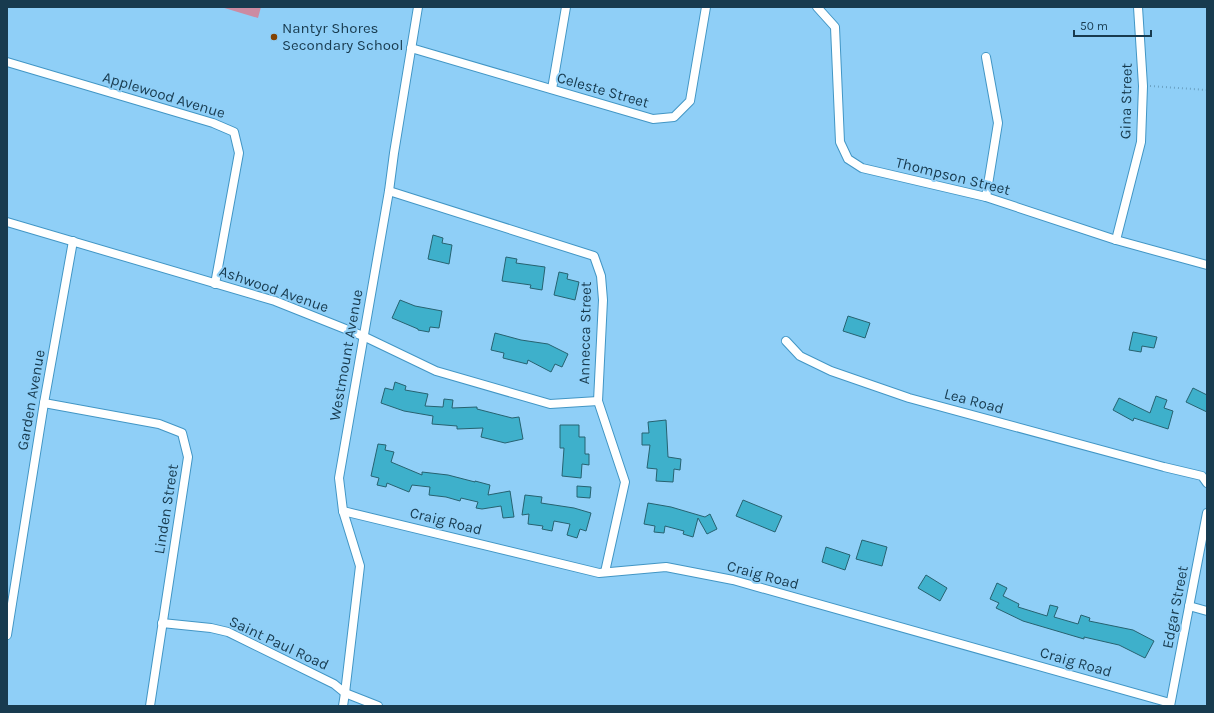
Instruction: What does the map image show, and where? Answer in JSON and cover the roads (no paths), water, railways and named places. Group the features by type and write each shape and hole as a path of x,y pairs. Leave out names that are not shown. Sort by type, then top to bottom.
{"street":[{"name":"Westmount Avenue","path":"343,706 360,566 343,511 339,478 389,191 418,7"},
{"path":"552,89 566,7"},
{"name":"Celeste Street","path":"411,48 653,119 674,117 690,101 706,7"},
{"name":"Thompson Street","path":"817,7 835,27 840,142 848,159 862,168 986,197 1116,240 1207,265"},
{"name":"Gina Street","path":"1116,240 1141,142 1143,86 1138,7"},
{"path":"986,57 998,123 986,197"},
{"name":"Applewood Avenue","path":"7,62 213,123 234,132 239,153 215,284"},
{"name":"Annecca Street","path":"389,191 594,256 601,276 603,300 598,401 625,482 605,572"},
{"name":"Ashwood Avenue","path":"7,222 275,302 363,336 436,370 550,404 598,401"},
{"name":"Garden Avenue","path":"7,635 44,403 72,241"},
{"name":"Lea Road","path":"786,341 800,356 831,371 909,398 1202,476 1207,483"},
{"name":"Linden Street","path":"44,403 159,424 182,433 188,457 150,706"},
{"name":"Craig Road","path":"343,511 599,573 666,567 732,580 1170,705"},
{"name":"Edgar Street","path":"1170,705 1207,513"},
{"path":"1189,606 1207,611"},
{"name":"Saint Paul Road","path":"162,623 211,628 228,632 334,684 345,693 378,706"}],"place":[{"name":"Nantyr Shores Secondary School","path":"274,37"}]}
